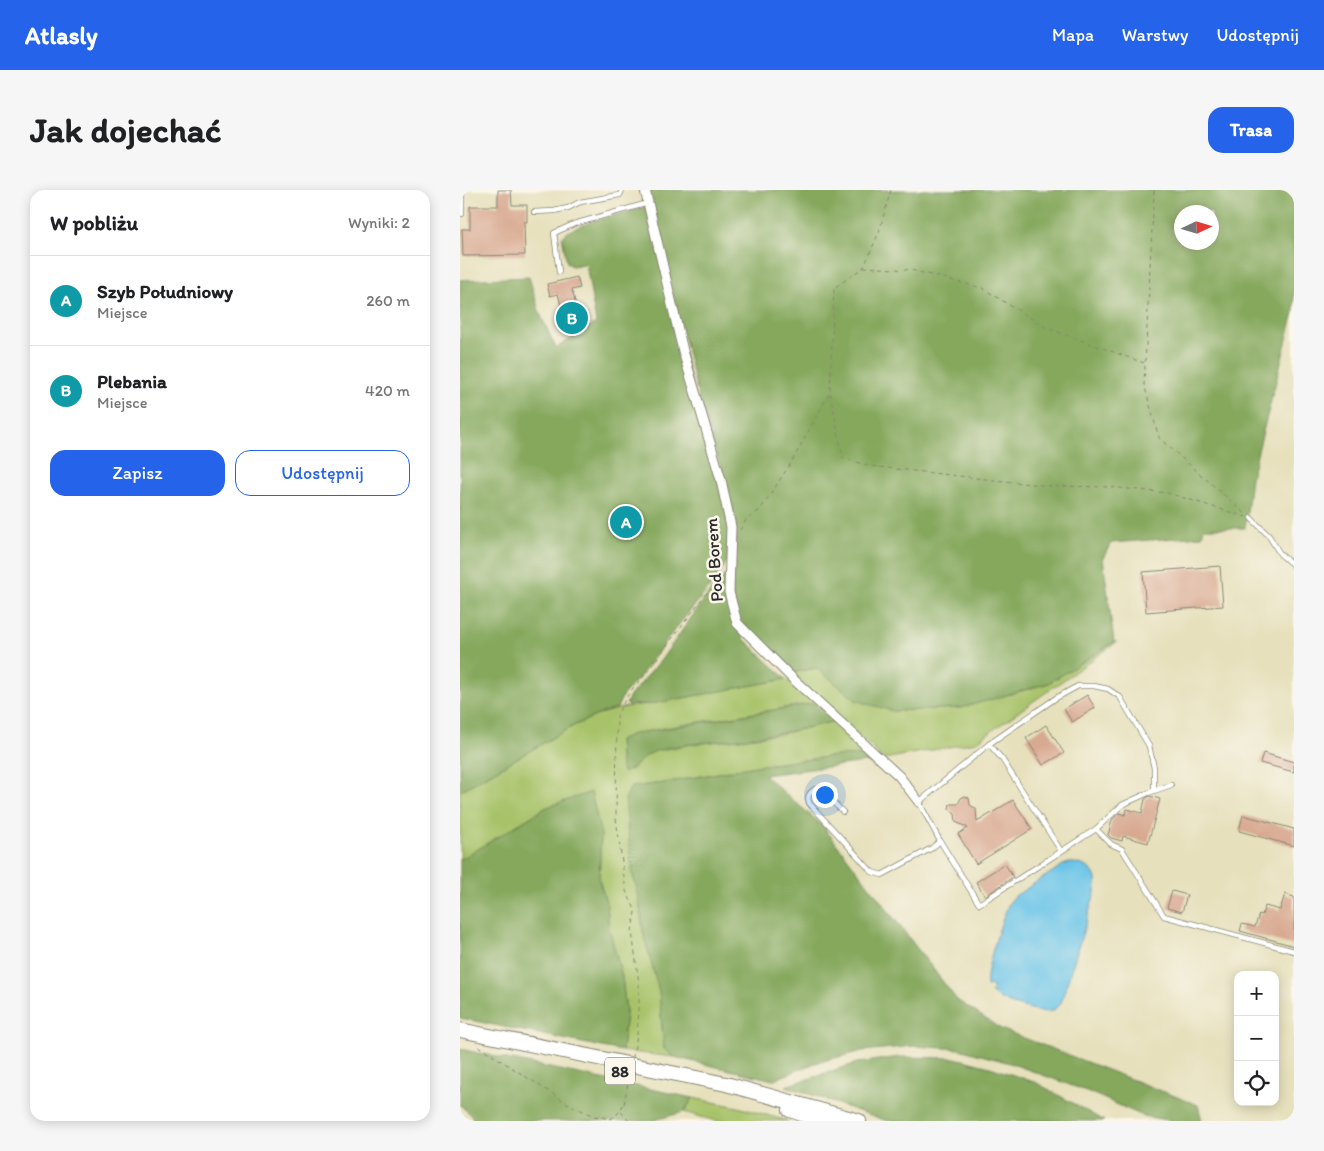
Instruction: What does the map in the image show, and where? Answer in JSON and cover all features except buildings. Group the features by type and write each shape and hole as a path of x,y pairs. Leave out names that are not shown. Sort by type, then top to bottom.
{"main road":[{"name":"88","path":"463,1036 714,1090 781,1107 823,1121"},
{"name":"88","path":"463,1036 726,1084 859,1121"}],"street":[{"name":"Pod Borem","path":"645,190 683,351 721,480 731,527 729,592 738,623 792,678 899,776 919,802"}],"lane":[{"path":"462,190 462,214"},
{"path":"534,212 554,212 580,202 620,195 622,190"},
{"path":"559,272 554,233 574,224 648,203"},
{"path":"1251,518 1269,536 1280,554 1294,566"},
{"path":"1154,791 1154,768 1149,746 1120,697 1108,689 1094,686 1078,686 1056,698 990,744 919,802 940,841 979,904 1096,829 1122,805 1171,786"},
{"path":"990,744 1002,759 1061,851"},
{"path":"843,812 821,790 815,789 810,792 809,803 872,872 882,875 932,848 940,841"},
{"path":"1096,829 1111,844 1122,849 1164,916 1294,952"}],"path":[{"path":"891,190 879,232 864,266 834,288 830,392 843,458 870,466 1050,486 1110,487 1168,493 1251,518"},
{"path":"1154,190 1144,384 1160,438 1251,518"},
{"path":"864,266 911,270 982,288 1047,328 1145,364"},
{"path":"731,542 746,520 760,510 792,463 830,392"},
{"path":"463,1036 570,1105 587,1113 610,1118 616,1116 624,1104 637,1035 639,984 632,931 635,912 626,891 616,818 617,716 620,706 634,686 730,566"},
{"path":"620,1111 629,1121"}],"green space":[{"path":"650,190 1294,190 1294,312 1251,478 1245,528 1204,528 1202,536 1111,543 1103,558 1114,642 1049,683 961,708 893,711 857,701 816,668 791,673 745,628 737,614 731,590 736,551 736,524 732,504 698,395"},
{"path":"646,207 729,527 727,561 718,577 672,633 638,679 623,695 617,708 573,726 460,791 460,280 529,277 540,314 556,348 596,323 586,264 572,266 567,263 562,237 568,232 588,223"},
{"path":"725,575 724,588 731,612 743,638 786,679 650,704 628,705 626,703 631,695 661,660 708,594"},
{"path":"1114,642 1117,642 976,742 884,759 791,673 816,668 893,711 961,708 1049,683"},
{"path":"786,679 815,703 633,734 619,740 621,768 631,770 642,758 654,751 687,745 781,734 834,721 871,755 836,756 756,766 664,783 631,787 632,873 638,892 643,932 659,991 664,1049 674,1057 622,1051 626,1012 622,977 609,928 607,905 599,880 601,835 547,807 460,860 460,791 575,725 603,713"},
{"path":"815,703 834,721 781,733 683,745 647,755 624,773 621,768 619,740 633,734"},
{"path":"871,755 874,761 764,775 822,825 957,1000 1001,1029 1198,1105 1202,1121 1173,1121 1143,1116 1089,1092 1010,1063 959,1049 914,1046 862,1051 815,1063 773,1080 674,1057 664,1049 659,991 643,932 638,892 632,873 625,799 631,787 664,783 756,766 836,756"},
{"path":"591,792 601,835 599,880 607,905 609,928 622,977 626,1012 622,1051 460,1018 460,860 547,807"},
{"path":"460,1049 693,1098 684,1112 651,1121 473,1121 472,1116 460,1105"},
{"path":"899,1057 955,1058 990,1067 1037,1083 1104,1121 887,1121 786,1086 857,1063"},
{"path":"693,1098 738,1107 788,1121 716,1121 684,1112"}],"water":[{"path":"1069,863 1082,865 1090,869 1095,876 1096,883 1095,893 1061,1003 1054,1010 1047,1012 1009,1003 991,992 994,990 990,985 987,986 987,979 994,945 1009,903 1015,896"}],"place":[{"name":"Plebania","path":"572,318"},
{"name":"Szyb Południowy","path":"626,522"}]}
